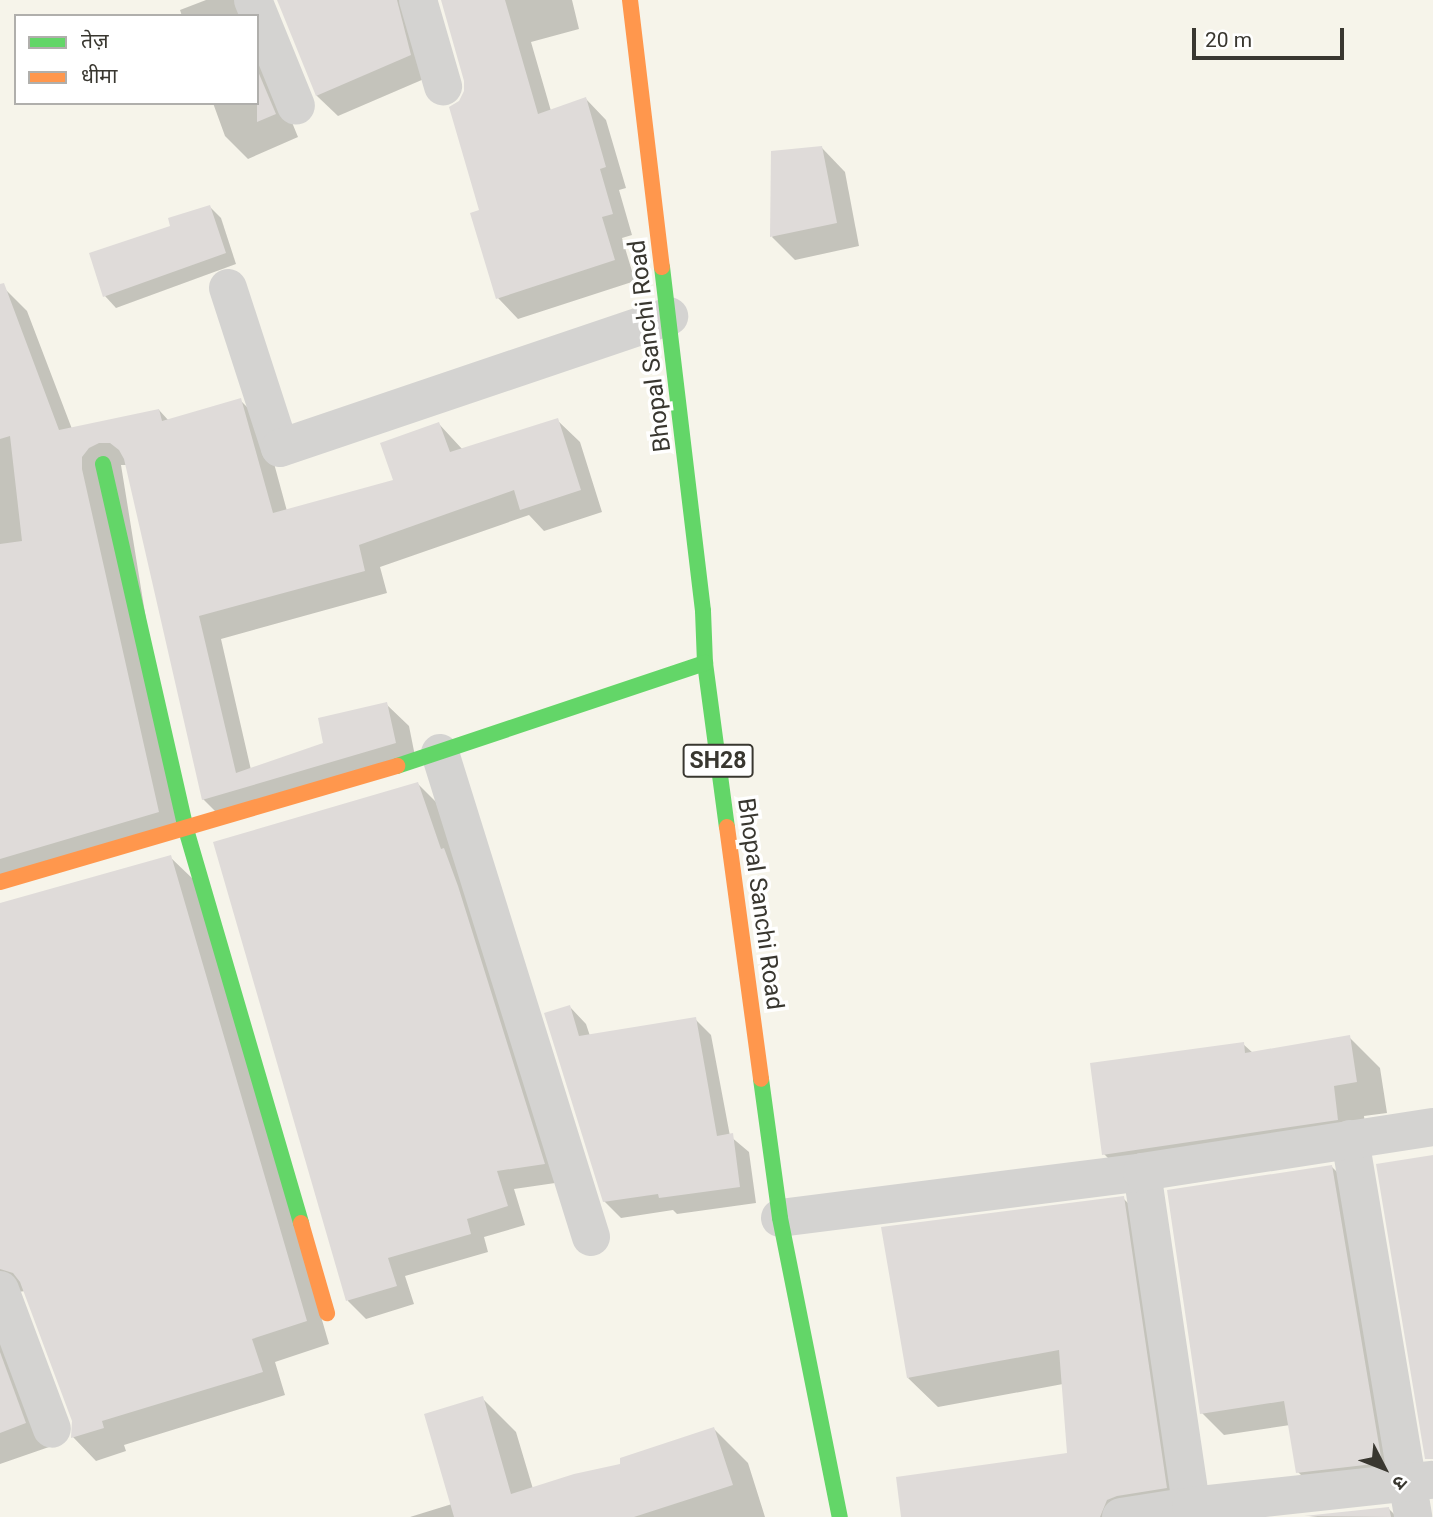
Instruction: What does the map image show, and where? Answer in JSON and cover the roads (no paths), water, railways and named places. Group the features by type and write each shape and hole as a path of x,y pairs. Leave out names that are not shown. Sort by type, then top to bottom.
{"street":[{"path":"418,0 443,86"},
{"name":"Bhopal Sanchi Road","path":"631,0 703,611 705,663 780,1218 840,1517"},
{"path":"259,15 296,106"},
{"path":"228,288 280,448 669,316"},
{"path":"103,464 185,826 327,1313"},
{"path":"0,882 440,753 705,663"},
{"path":"440,753 591,1237"},
{"path":"780,1218 1142,1171 1433,1127"},
{"path":"1121,1517 1418,1494 1350,1139"},
{"path":"1142,1171 1192,1511"},
{"path":"0,1290 52,1429"}]}
